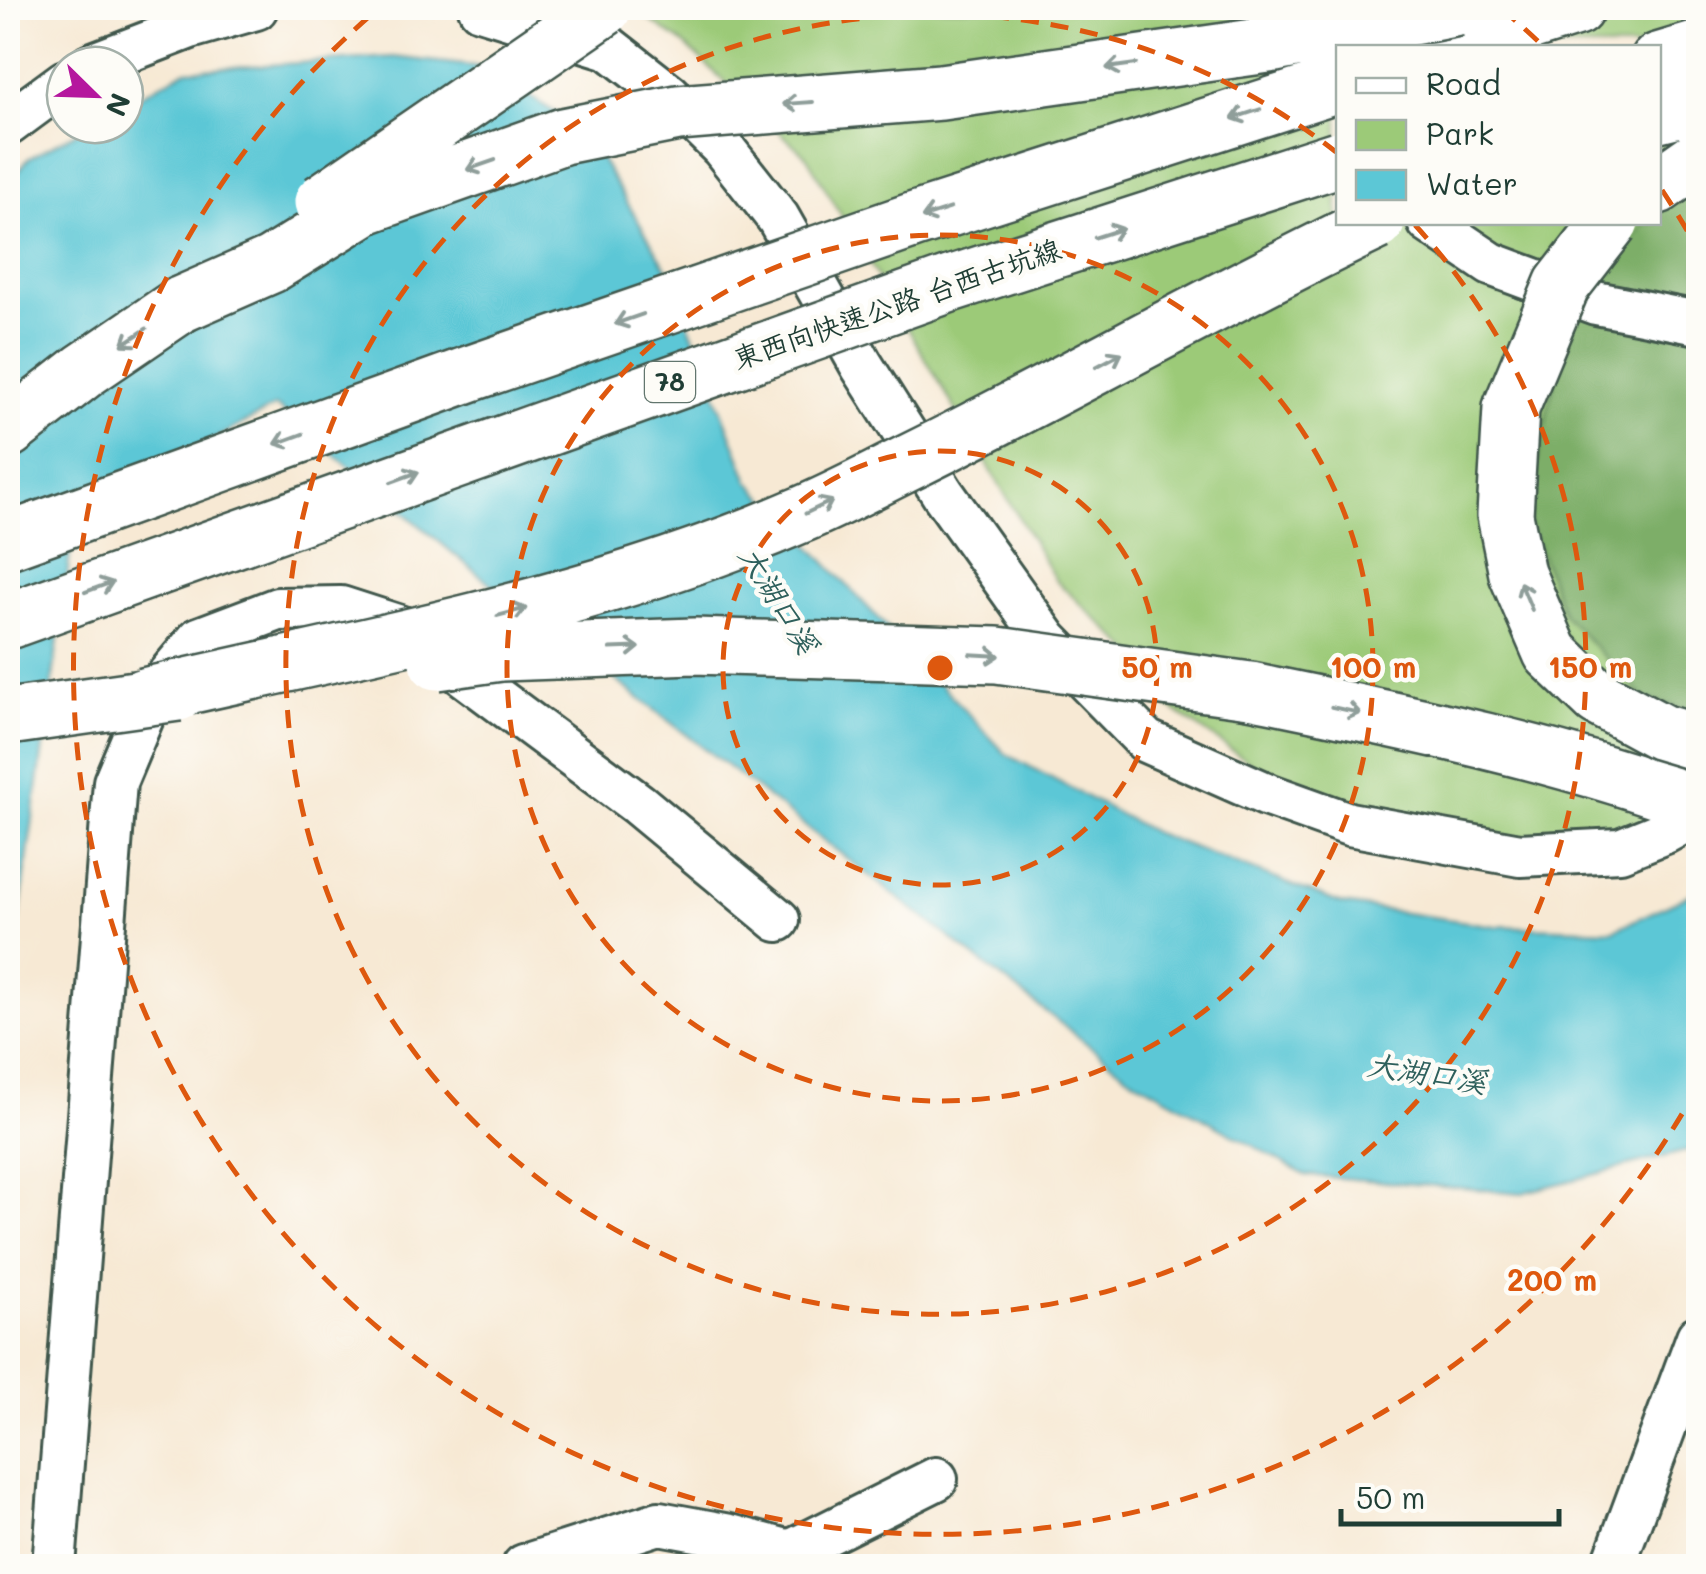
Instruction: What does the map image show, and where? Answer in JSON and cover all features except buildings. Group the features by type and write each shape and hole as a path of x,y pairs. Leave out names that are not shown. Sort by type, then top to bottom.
{"highway":[{"path":"8,430 85,370 378,162 604,8"},
{"path":"182,304 271,265 366,206 563,136 678,113 941,92 1445,18 1576,8"},
{"path":"1661,60 1698,48"},
{"path":"8,542 562,342 915,220 1336,85"},
{"path":"1661,113 1698,104"},
{"path":"1661,184 1698,158"},
{"name":"東西向快速公路 台西古坑線","path":"8,621 950,284 1336,160"},
{"path":"8,717 144,696 498,615 659,570 799,516 1024,406 1277,270 1372,225"},
{"path":"1609,225 1562,284 1511,408 1505,515 1517,574 1551,653 1598,698 1661,732 1698,742"},
{"path":"144,696 280,685 500,653 694,646 997,655 1250,690 1425,726 1612,773 1698,804"}],"street":[{"path":"142,45 190,26 256,8"},
{"path":"480,8 609,48 668,94 722,147 778,218 872,382 943,494 1012,591 1047,640 1146,742 1268,796 1350,824 1520,855 1620,850 1698,814"},
{"path":"1268,8 1328,54 1336,69"},
{"path":"8,124 45,97"},
{"path":"1434,225 1491,264 1596,303 1698,322"},
{"path":"54,1566 116,782 150,696 199,639 278,609 341,608 400,627 638,804 778,920"},
{"path":"1612,1566 1698,1338"},
{"path":"524,1566 659,1522 790,1552 936,1479"}],"green space":[{"path":"633,8 1698,8 1698,827 1531,851 1294,793 1156,698 1129,649 1056,581 807,157 684,44"},
{"path":"1698,178 1698,311 1594,287 1642,225 1661,225 1661,203"},
{"path":"1579,302 1698,327 1698,712 1645,699 1564,615 1526,516 1550,398"}],"water":[{"name":"大湖口溪","path":"393,57 482,67 583,130 668,270 749,481 1006,754 1155,833 1342,904 1495,926 1614,930 1698,891 1698,1148 1522,1193 1305,1175 1129,1076 477,573 276,406 76,513 8,996 8,185 28,159 53,145 145,145 145,93 186,70"}]}
